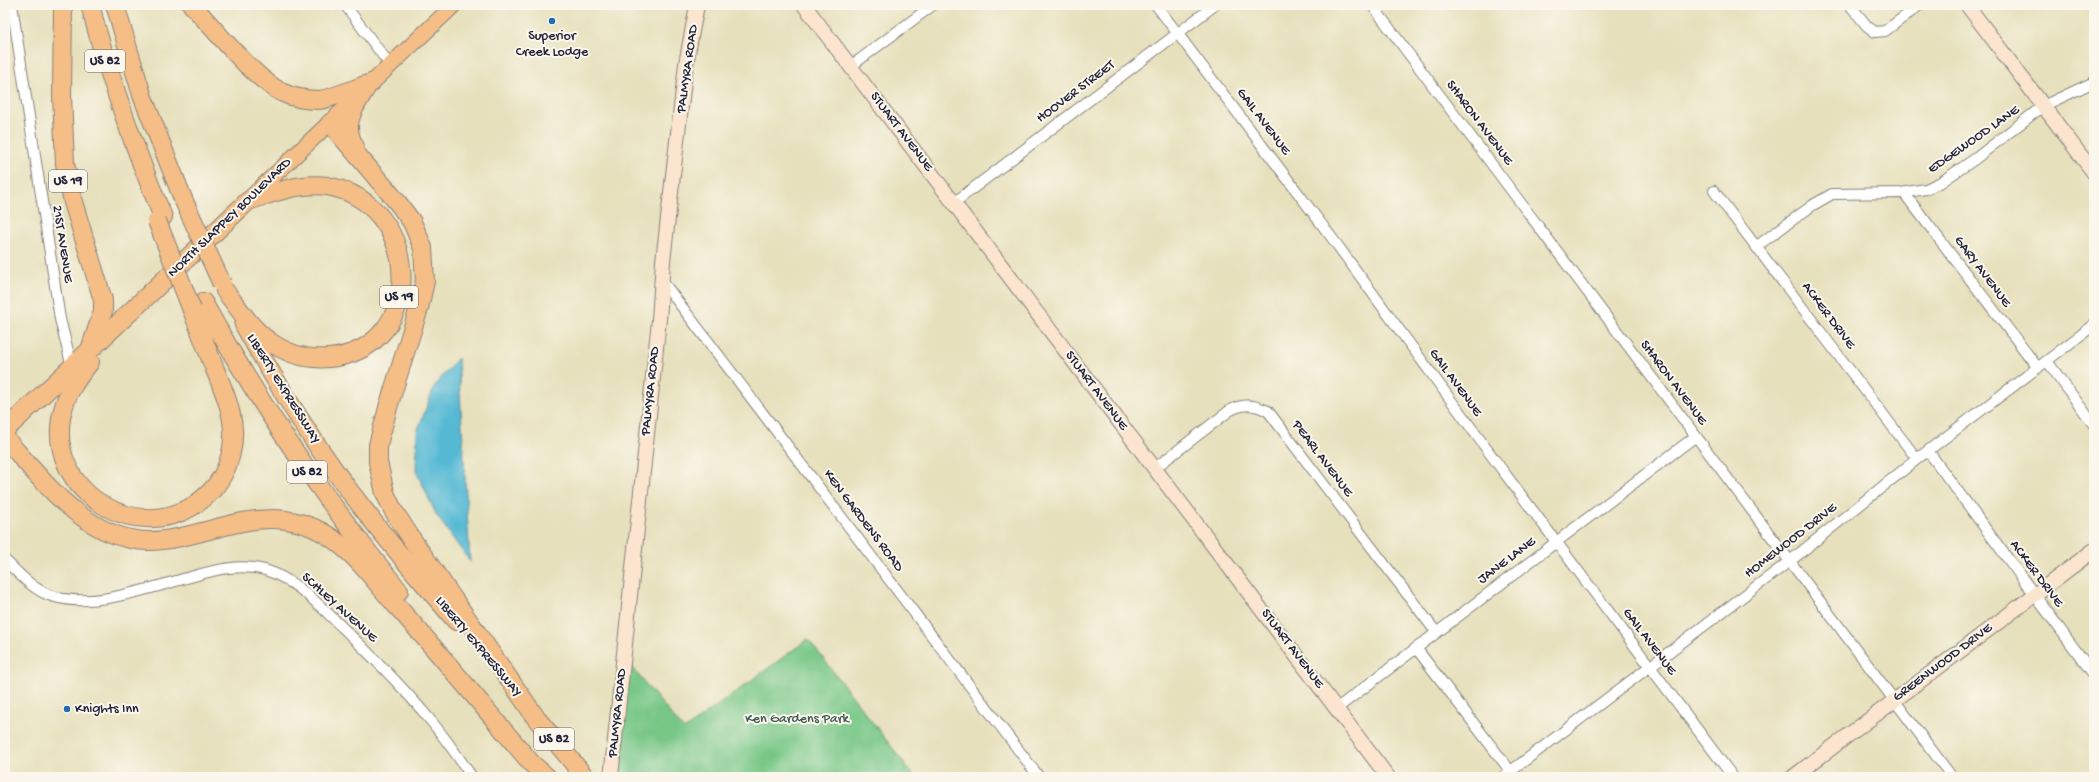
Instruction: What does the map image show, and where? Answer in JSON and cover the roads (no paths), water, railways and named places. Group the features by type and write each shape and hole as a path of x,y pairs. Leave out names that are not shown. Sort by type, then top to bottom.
{"highway":[{"name":"US 19","path":"63,5 62,95 64,164 73,202 103,300 103,311 98,330 90,350"},
{"name":"LIBERTY EXPRESSWAY","path":"90,5 102,52 123,116 160,219 198,306 308,473 380,567 427,632"},
{"name":"LIBERTY EXPRESSWAY","path":"115,5 142,95 183,199 224,288 275,382 365,511 449,603"},
{"path":"192,5 250,66 271,86 282,93 301,99 321,100 369,85"},
{"path":"364,161 352,141 348,122 350,115 369,85"},
{"path":"330,123 364,161 412,222 423,248 425,281 419,308 389,404 378,445 381,478 393,510 449,603"},
{"name":"US 19","path":"224,288 248,321 268,341 282,349 309,358 322,359 348,354 372,342 386,326 398,303 402,276 398,251 393,237 382,218 363,201 351,194 326,186 300,186 248,201"},
{"name":"NORTH SLAPPEY BOULEVARD","path":"5,430 248,201"},
{"path":"137,306 71,388 61,417 61,437 68,466 85,491 108,509 127,516 147,518 176,514 202,500 221,478 231,451 233,431 231,412 198,306"},
{"path":"5,438 33,471 76,513 105,532 127,539 149,541 166,540 244,521 264,518 289,520 315,529 335,540 352,555 427,632 547,777"},
{"path":"5,458 21,464 33,471"},
{"name":"US 82","path":"449,603 533,713 582,773"},
{"name":"US 82","path":"532,758 552,777"}],"main road":[{"name":"NORTH SLAPPEY BOULEVARD","path":"248,201 390,64 454,5"}],"street":[{"name":"21ST AVENUE","path":"12,5 60,319 72,367"},
{"path":"345,5 390,64"},
{"name":"PALMYRA ROAD","path":"611,777 663,282 663,261 686,64 697,5"},
{"name":"STUART AVENUE","path":"804,5 955,202 1388,777"},
{"path":"851,66 933,5"},
{"name":"GAIL AVENUE","path":"1156,5 1340,248 1556,542 1733,777"},
{"name":"HOOVER STREET","path":"955,202 1176,33 1215,5"},
{"name":"SHARON AVENUE","path":"1372,5 1952,777"},
{"path":"1850,5 1867,26 1875,32 1885,31 1920,5"},
{"path":"1967,5 2094,173"},
{"name":"EDGEWOOD LANE","path":"1758,246 1813,205 1832,194 1904,193 1926,189 1941,182 1975,159 2044,106 2094,82"},
{"name":"ACKER DRIVE","path":"1714,191 1758,246 1917,459"},
{"name":"GARY AVENUE","path":"1904,193 2043,365 2094,425"},
{"name":"KEN GARDENS ROAD","path":"663,282 1039,777"},
{"name":"HOMEWOOD DRIVE","path":"1509,775 1790,561 1917,459 2094,325"},
{"name":"PEARL AVENUE","path":"1155,468 1229,411 1241,405 1256,405 1268,411 1436,632"},
{"name":"JANE LANE","path":"1336,709 1696,436"},
{"name":"ACKER DRIVE","path":"1928,451 2094,675"},
{"name":"GREENWOOD DRIVE","path":"1793,777 2094,550"},
{"name":"SCHLEY AVENUE","path":"5,560 33,586 45,593 71,600 90,601 123,594 221,568 258,569 280,576 300,589 327,612 386,671 432,721 472,777"},
{"path":"1416,648 1509,775"}],"water":[{"path":"458,358 470,562 437,516 416,471 417,432 435,385"}],"place":[{"name":"Superior Creek Lodge","path":"552,21"},
{"name":"Knights Inn","path":"67,709"}],"park label":[{"name":"Ken Gardens Park","path":"797,719"}]}
